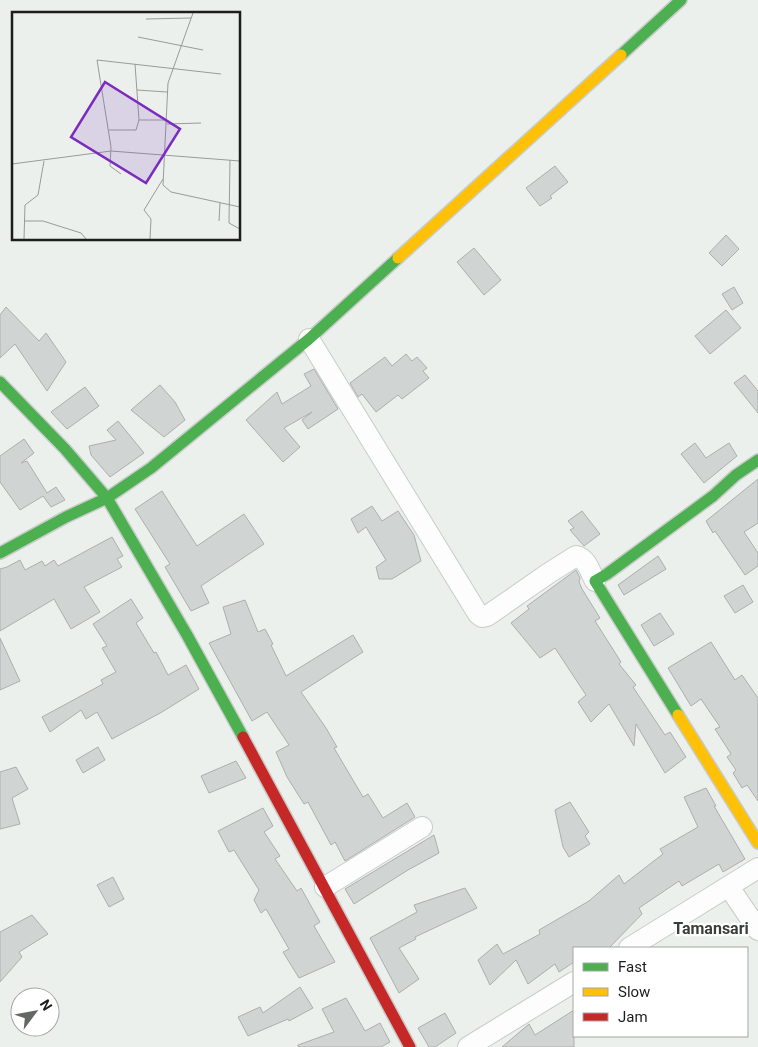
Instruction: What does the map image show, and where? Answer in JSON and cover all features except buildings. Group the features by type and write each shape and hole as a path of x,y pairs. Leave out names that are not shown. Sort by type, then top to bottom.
{"street":[{"path":"0,553 66,517 107,498 151,468 309,339 681,0"},
{"path":"309,339 478,614 482,617 487,616 548,572 576,556 585,561 595,581 758,843"},
{"path":"0,382 65,449 107,498 191,644 326,887 410,1047"},
{"path":"595,581 713,496 758,460"},
{"path":"326,887 422,827"},
{"path":"631,947 758,868"},
{"path":"729,887 758,930"},
{"path":"468,1047 573,983"}],"traffic: fast":[{"path":"621,55 681,0"},
{"path":"0,553 66,517 107,498 151,468 309,339 398,258"},
{"path":"0,382 65,449 107,498 187,635 243,737"},
{"path":"678,715 595,581 713,496 736,475 758,460"}],"traffic: slow":[{"path":"398,258 621,55"},
{"path":"678,715 758,843"}],"traffic: jam":[{"path":"243,737 410,1047"}],"district":[{"name":"Tamansari","path":"711,928"}]}
